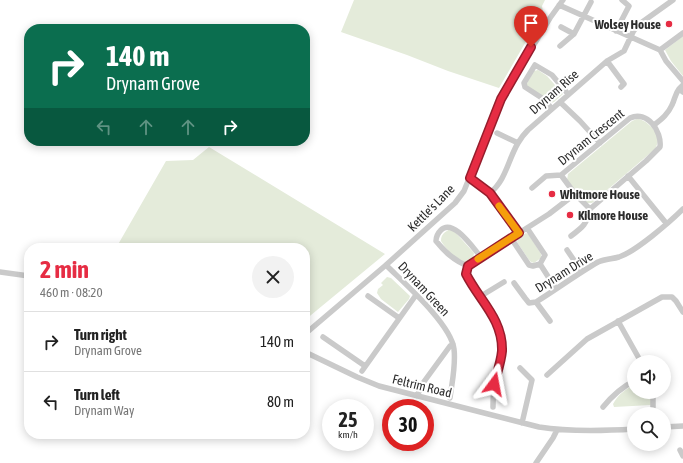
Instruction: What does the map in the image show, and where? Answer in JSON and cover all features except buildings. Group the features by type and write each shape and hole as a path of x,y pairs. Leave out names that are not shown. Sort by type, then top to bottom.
{"street":[{"name":"Kettle's Lane","path":"310,330 386,266 455,203 464,191 470,178 501,99 550,18 563,0"},
{"path":"616,31 629,6 622,0"},
{"path":"631,38 638,24 673,0"},
{"path":"560,46 574,34 590,2"},
{"path":"559,5 660,50 666,61 683,81"},
{"path":"561,27 574,34"},
{"path":"660,50 683,33"},
{"name":"Drynam Rise","path":"490,193 499,184 506,172 518,143 528,130 568,94 607,62 624,51 631,38"},
{"path":"607,62 624,84 621,87"},
{"path":"551,108 545,100 525,87 524,83 535,66 552,76 568,94"},
{"path":"571,236 586,223 590,208 646,161 660,147 660,136 654,125 668,113 675,95 682,89"},
{"path":"560,102 600,143"},
{"name":"Drynam Crescent","path":"590,208 575,194 561,175 630,118 640,116 647,119 654,125"},
{"path":"497,133 518,143"},
{"path":"532,188 546,176 561,175"},
{"path":"628,176 666,223"},
{"path":"470,178 490,193 519,233"},
{"path":"493,407 494,384 502,351 501,340 495,318 466,274 468,266 549,214 575,194"},
{"name":"Drynam Drive","path":"514,282 530,303 536,302 603,260 619,257 655,234 683,209"},
{"path":"468,266 450,257 436,241 436,236 442,228 448,226 452,227 481,257"},
{"path":"511,238 528,265 533,266 540,264 545,255 527,228"},
{"path":"567,250 582,272"},
{"path":"540,264 556,289"},
{"name":"Drynam Green","path":"386,266 416,295 446,329 453,344 454,363 450,398"},
{"path":"0,272 24,275"},
{"path":"481,296 504,282"},
{"path":"323,337 364,368 416,295"},
{"path":"368,296 399,318"},
{"path":"547,375 587,339 662,297 672,297 683,312"},
{"name":"Drynam Drive","path":"536,302 550,321"},
{"path":"618,321 637,355"},
{"path":"417,396 423,383 453,344"},
{"name":"Feltrim Road","path":"310,354 367,382 522,423 556,430 588,431 627,429"},
{"path":"520,368 532,380 522,423"},
{"path":"603,407 614,395 627,384"},
{"path":"652,399 653,407"},
{"path":"671,427 683,426"},
{"path":"536,463 553,438 556,430"},
{"path":"680,450 683,456"}],"green space":[{"path":"354,0 545,0 542,6 543,12 499,88 341,32"},
{"path":"683,36 683,76 671,61 665,50"},
{"path":"538,70 547,76 563,94 554,102 551,103 526,85 534,71"},
{"path":"640,119 646,123 656,133 658,141 655,149 592,203 587,203 567,180 568,174 632,121"},
{"path":"209,147 385,254 310,316 310,243 119,243 166,161 193,160"},
{"path":"450,229 455,232 474,253 473,259 469,262 460,261 455,258 441,241 445,232"},
{"path":"526,233 529,235 541,254 541,258 534,263 529,260 517,242 518,238"},
{"path":"387,277 391,278 410,296 398,312 381,299 377,293 378,289 383,285 381,283"},
{"path":"627,389 627,399 651,399 651,405 614,407 613,404 619,395"}],"slow traffic":[{"path":"478,259 519,233 499,206"}],"place":[{"name":"Wolsey House","path":"669,24"},
{"name":"Whitmore House","path":"552,194"},
{"name":"Kilmore House","path":"570,215"}],"route":[{"path":"494,384 502,351 498,327 495,318 466,274 468,266 519,233 490,193 470,178 480,148 501,99 531,47"}]}
